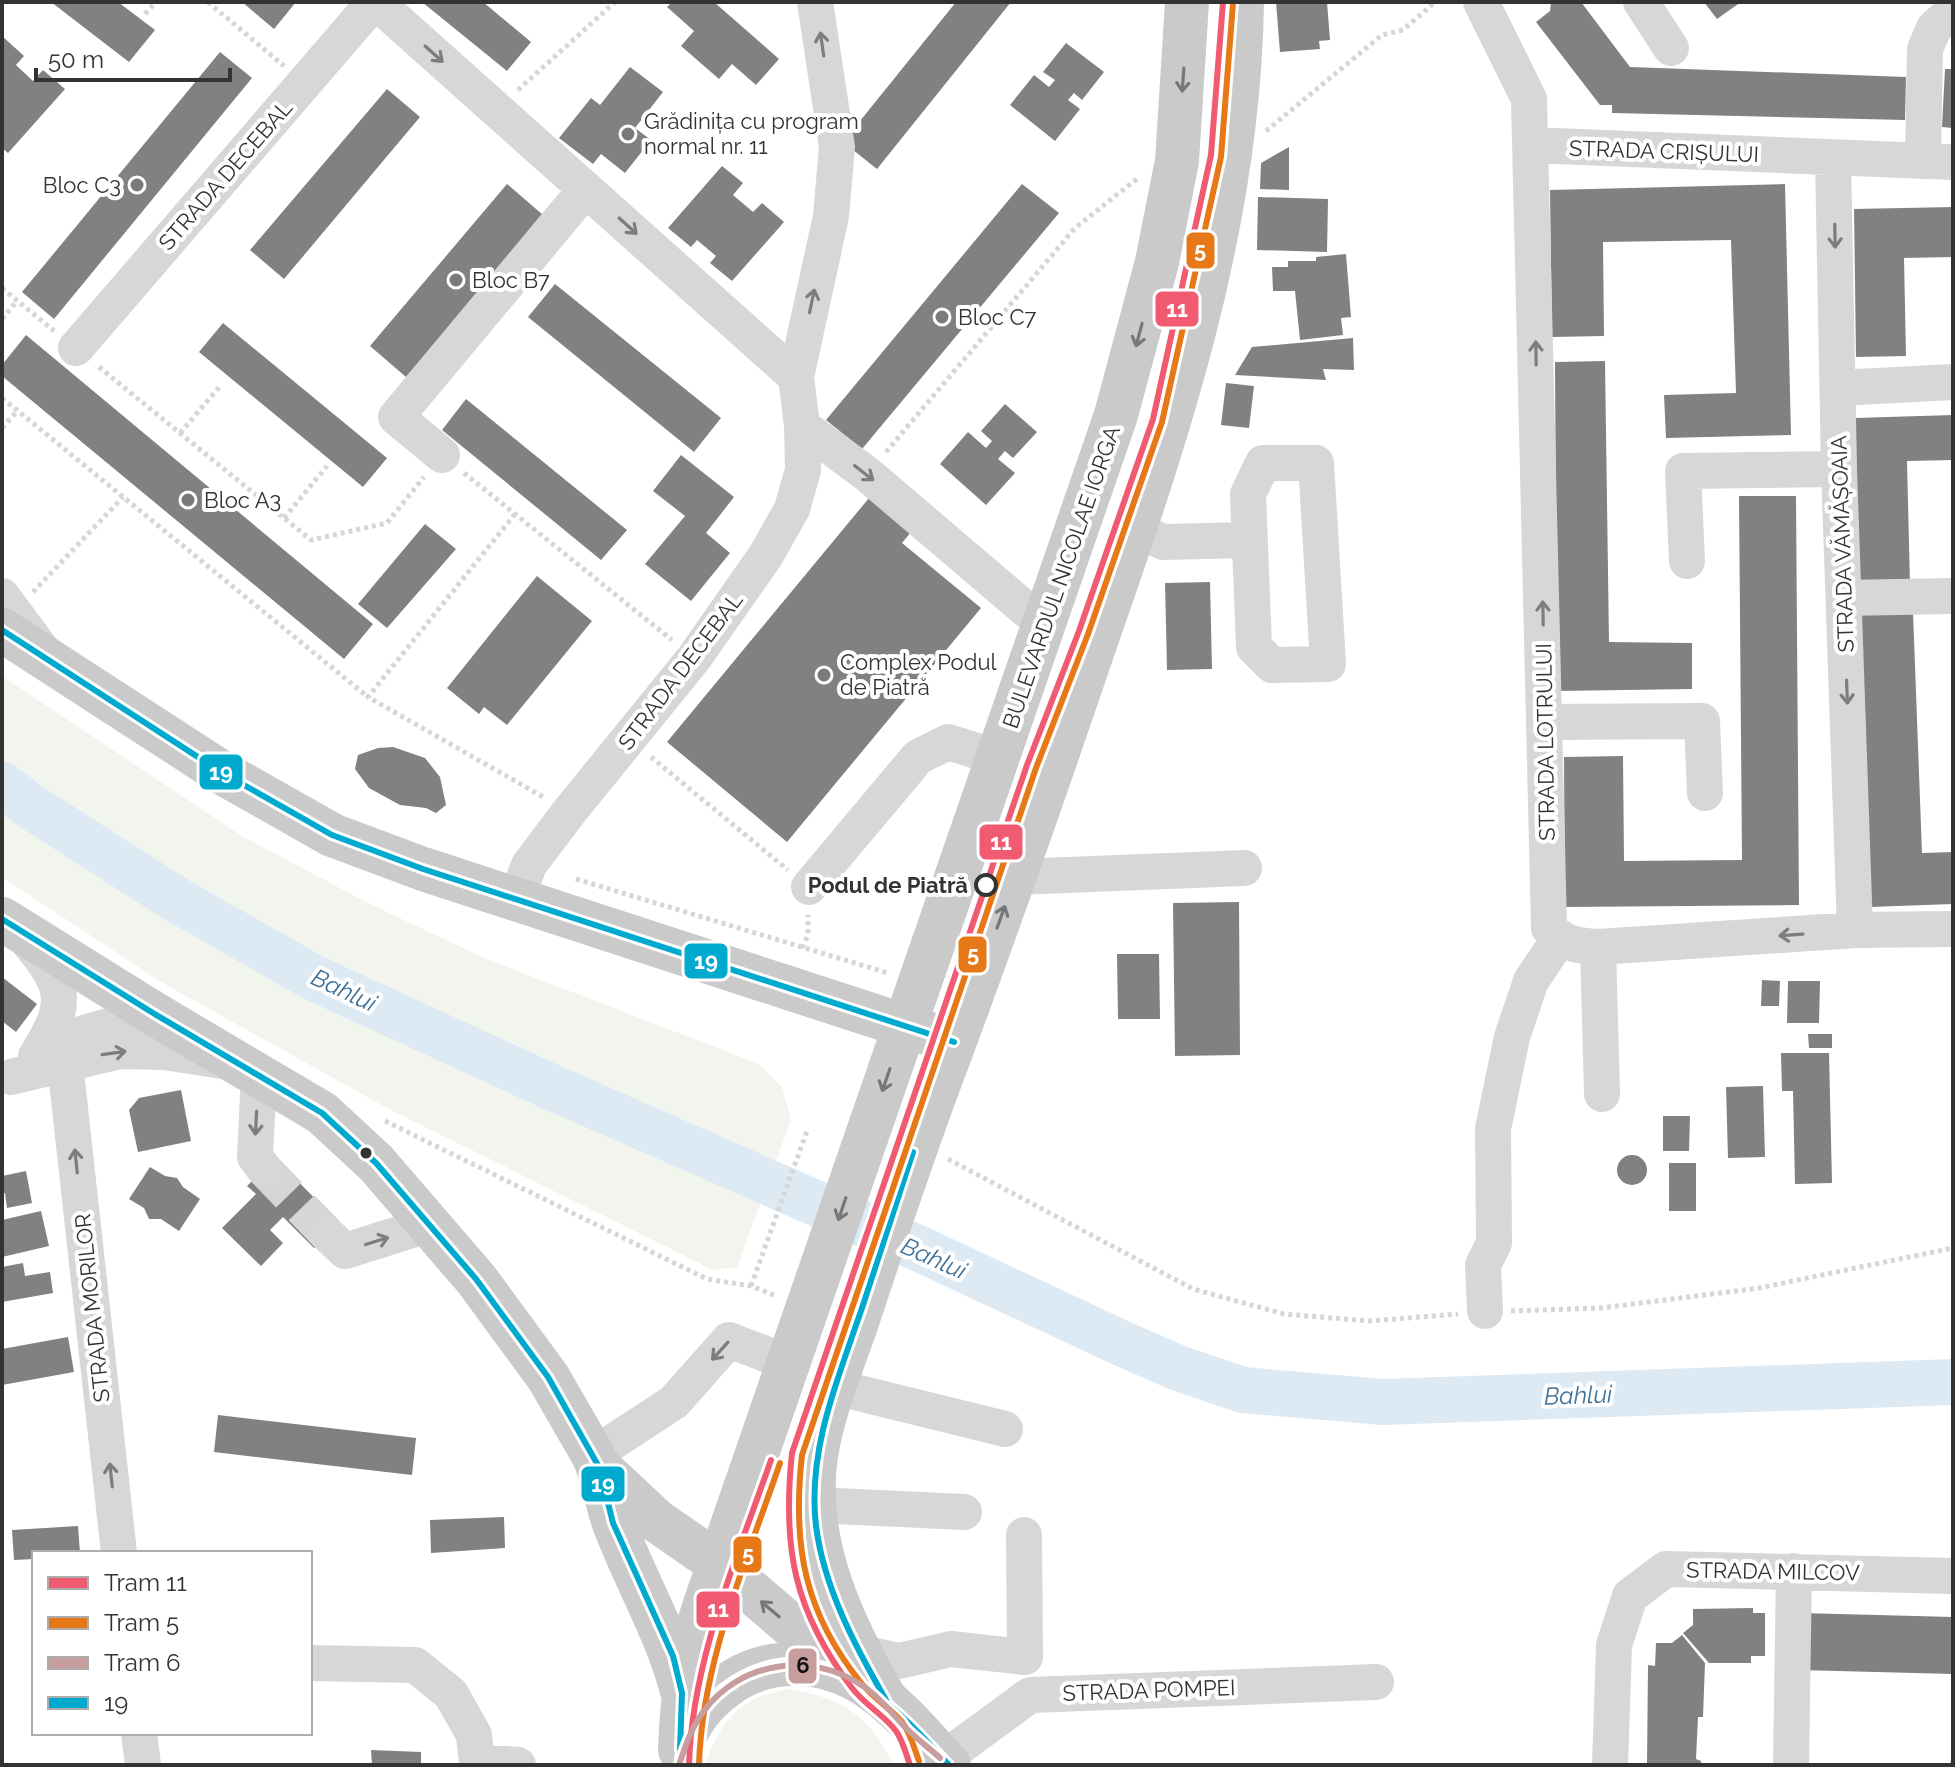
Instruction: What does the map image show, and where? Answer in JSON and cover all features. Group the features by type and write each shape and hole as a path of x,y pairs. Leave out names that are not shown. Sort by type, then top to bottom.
{"main road":[{"name":"BULEVARDUL NICOLAE IORGA","path":"682,1693 692,1646 744,1491 790,1329 867,1135 1116,415 1157,262 1177,161 1187,2"},
{"path":"841,1658 842,1615 829,1575 814,1505 816,1457 843,1364 925,1153 954,1042 1015,877 1178,398 1217,233 1234,120 1242,2"},
{"path":"6,613 49,661 221,772 332,835 423,869 954,1042"},
{"path":"10,924 322,1113 376,1163 476,1279 548,1377 596,1461 613,1523 673,1656 682,1693 679,1757"},
{"path":"596,1461 657,1521 719,1564 808,1640 841,1658 856,1678 897,1710 937,1763"},
{"path":"657,1521 685,1519 707,1512 744,1491"},
{"path":"679,1757 687,1729 702,1706 749,1672 779,1664 841,1658"}],"street":[{"name":"STRADA DECEBAL","path":"76,348 375,2 796,377 803,470 792,509 766,555 694,658 529,865 516,899"},
{"path":"796,377 831,216 837,147 815,2"},
{"path":"1481,2 1529,99 1531,145"},
{"path":"1641,2 1671,48"},
{"path":"1938,162 1925,49 1934,28 1953,11"},
{"name":"STRADA CRIȘULUI","path":"1531,145 1938,162"},
{"name":"STRADA LOTRULUI","path":"1531,145 1547,901 1549,928 1559,939"},
{"name":"STRADA VĂMĂȘOAIA","path":"1833,158 1839,469 1855,930"},
{"path":"442,455 396,417 586,189"},
{"path":"1838,388 1953,382"},
{"path":"802,426 867,474 1029,612 1048,617"},
{"path":"1263,463 1316,463 1328,664 1272,665 1254,647 1248,540 1248,494 1263,463"},
{"path":"1687,561 1683,471 1839,469"},
{"path":"1135,529 1163,542 1248,540"},
{"path":"1844,598 1952,596"},
{"path":"1545,722 1702,721 1705,793"},
{"path":"809,887 918,757 948,742 999,758"},
{"path":"1015,877 1244,868"},
{"path":"10,924 52,971 59,998 55,1025 28,1071"},
{"path":"1485,1311 1483,1265 1494,1243 1493,1129 1512,1037 1531,981 1559,939 1576,946 1598,947 1855,930 1953,929"},
{"path":"1598,947 1602,1094"},
{"path":"28,1071 60,1040 153,1013"},
{"path":"28,1071 120,1051 164,1052 251,1069 255,1157 264,1169"},
{"name":"STRADA MORILOR","path":"28,1071 119,1551"},
{"path":"328,1235 345,1251 431,1224"},
{"path":"596,1461 674,1402 729,1340 790,1329"},
{"path":"843,1364 855,1392 1005,1429"},
{"path":"814,1505 964,1512"},
{"path":"841,1658 899,1661 951,1649 1025,1657 1024,1535"},
{"name":"STRADA MILCOV","path":"1610,1765 1614,1645 1630,1596 1666,1569 1953,1576"},
{"path":"1791,1765 1794,1571"},
{"path":"312,1663 415,1665 451,1694 474,1735 477,1763 518,1765"},
{"name":"STRADA POMPEI","path":"937,1763 1030,1695 1376,1682"},
{"path":"139,1735 143,1765"}],"path":[{"path":"145,14 156,2"},
{"path":"208,2 304,83"},
{"path":"496,109 615,2"},
{"path":"1258,138 1382,35 1403,30 1435,2"},
{"path":"867,474 1075,228 1150,169"},
{"path":"2,288 311,540 387,523 442,455 694,658"},
{"path":"2,319 17,301"},
{"path":"180,433 221,385"},
{"path":"2,398 368,697 569,812"},
{"path":"2,428 17,411"},
{"path":"284,518 327,466"},
{"path":"6,613 123,497"},
{"path":"368,697 515,514"},
{"path":"629,738 809,887"},
{"path":"619,893 894,975"},
{"path":"751,1286 807,1131"},
{"path":"925,1153 1193,1289 1284,1314 1369,1321 1485,1311 1601,1308 1759,1288 1953,1248"},
{"path":"707,1279 751,1286 790,1329"}],"shaded area":[{"path":"2,676 242,836 368,903 484,958 759,1064 782,1087 791,1120 737,1267 713,1270 387,1108 161,982 2,877"},
{"path":"787,1689 824,1698 852,1711 874,1733 894,1765 706,1765 718,1736 738,1710 759,1697"}],"building":[{"path":"51,2 118,2 155,30 129,62"},
{"path":"242,2 296,2 274,29"},
{"path":"422,2 483,2 531,42 507,71"},
{"path":"672,2 714,2 779,59 756,85 732,64 719,79 681,46 694,31 667,7"},
{"path":"956,2 1011,2 877,169 843,142"},
{"path":"1276,2 1327,2 1330,40 1319,41 1320,49 1280,52"},
{"path":"1551,2 1581,2 1630,67 1906,77 1905,120 1612,113 1612,105 1600,105 1536,22 1550,11"},
{"path":"1704,2 1741,2 1717,19"},
{"path":"2,36 24,56 16,65 33,81 43,70 65,89 8,153 2,148"},
{"path":"1066,43 1104,72 1082,100 1074,93 1068,100 1080,109 1055,141 1010,105 1034,75 1049,87 1055,80 1043,72"},
{"name":"Bloc C3","path":"220,52 252,78 54,319 22,292"},
{"path":"630,67 663,92 635,128 651,140 625,173 601,154 593,164 559,138 591,98 600,105"},
{"path":"1945,69 1953,69 1953,128 1942,127"},
{"path":"387,89 420,117 284,279 250,250"},
{"path":"1289,147 1289,190 1260,189 1261,163"},
{"path":"722,166 743,183 733,195 753,212 762,203 784,222 732,281 710,263 716,256 697,240 691,247 668,228"},
{"name":"Bloc B7","path":"507,184 543,215 406,377 370,346"},
{"name":"Bloc C7","path":"1022,184 1059,213 862,449 826,420"},
{"path":"1785,184 1791,435 1666,438 1664,395 1736,393 1731,240 1603,242 1604,336 1552,337 1550,190"},
{"path":"1258,197 1328,199 1327,252 1257,250"},
{"path":"1953,207 1953,257 1904,258 1906,356 1856,357 1854,209"},
{"path":"1346,254 1351,317 1341,318 1343,335 1300,340 1295,291 1273,291 1272,267 1288,267 1288,261 1316,261 1316,257"},
{"path":"555,284 721,418 694,452 528,317"},
{"path":"223,323 387,458 363,487 199,352"},
{"name":"Bloc A3","path":"26,335 373,624 344,659 2,376 2,365"},
{"path":"1353,338 1354,370 1323,369 1326,380 1235,375 1252,347"},
{"path":"1605,361 1609,642 1692,643 1692,689 1557,691 1555,362"},
{"path":"1226,383 1254,386 1249,428 1221,425"},
{"path":"466,399 627,530 601,560 442,430"},
{"path":"1005,404 1037,432 1013,458 1005,451 998,459 1015,473 986,505 940,464 968,432 986,448 992,441 981,431"},
{"path":"1953,415 1953,460 1907,461 1910,584 1860,586 1855,418"},
{"path":"681,455 734,497 706,533 730,553 691,601 645,564 685,516 653,491"},
{"path":"1739,496 1796,496 1799,905 1565,907 1564,757 1623,756 1624,861 1742,860"},
{"name":"Complex Podul de Piatră","path":"869,498 911,532 902,543 981,608 787,842 667,742"},
{"path":"425,524 456,549 387,628 358,604"},
{"path":"537,576 592,621 507,725 484,707 479,714 447,688"},
{"path":"1210,582 1212,669 1167,670 1165,583"},
{"path":"1913,612 1922,853 1953,852 1953,904 1870,907 1859,613"},
{"path":"393,747 425,758 440,777 446,805 436,813 426,808 400,805 369,788 355,769 358,755"},
{"path":"1239,902 1240,1055 1175,1056 1173,903"},
{"path":"1117,954 1159,954 1160,1019 1118,1019"},
{"path":"2,977 37,1004 16,1032 2,1021"},
{"path":"1762,980 1780,981 1779,1006 1761,1006"},
{"path":"1788,981 1820,981 1819,1023 1787,1023"},
{"path":"1808,1034 1832,1034 1832,1048 1809,1048"},
{"path":"1781,1053 1829,1053 1832,1183 1795,1184 1793,1091 1782,1091"},
{"path":"1763,1086 1765,1157 1728,1158 1726,1087"},
{"path":"181,1090 191,1141 138,1152 129,1110 139,1098"},
{"path":"1663,1116 1690,1116 1689,1151 1663,1151"},
{"path":"1632,1155 1643,1159 1647,1170 1643,1181 1632,1185 1621,1181 1617,1170 1621,1159"},
{"path":"275,1158 340,1224 314,1248 283,1217 270,1230 283,1243 261,1266 222,1228 256,1194 247,1186"},
{"path":"1669,1163 1696,1163 1696,1211 1669,1211"},
{"path":"150,1167 165,1176 177,1178 183,1187 200,1199 179,1231 161,1219 149,1219 144,1208 129,1199"},
{"path":"26,1171 32,1203 7,1208 5,1193 2,1194 2,1176"},
{"path":"41,1211 49,1246 2,1257 2,1220"},
{"path":"23,1263 25,1276 50,1272 53,1293 2,1302 2,1267"},
{"path":"68,1337 74,1372 2,1385 2,1349"},
{"path":"218,1415 416,1438 412,1475 214,1452"},
{"path":"504,1517 505,1548 431,1553 430,1520"},
{"path":"78,1526 80,1551 32,1551 32,1559 14,1560 12,1530"},
{"path":"1753,1608 1753,1613 1765,1613 1765,1656 1751,1656 1751,1663 1709,1663 1683,1633 1693,1625 1693,1609"},
{"path":"1801,1613 1953,1617 1953,1674 1799,1670"},
{"path":"1682,1635 1705,1663 1703,1717 1698,1717 1696,1759 1701,1761 1701,1765 1647,1765 1648,1665 1655,1666 1656,1643 1672,1643"},
{"path":"371,1750 421,1752 421,1765 372,1765"}],"waterway":[{"name":"Bahlui","path":"2,785 177,900 314,978 549,1086 920,1249 1121,1343 1178,1368 1243,1390 1383,1402 1953,1382"}],"tunnel":[{"path":"264,1169 328,1235"}],"tram line":[{"name":"11","path":"910,1765 896,1731 857,1694 832,1660 805,1605 791,1549 789,1487 792,1453 1027,765 1079,631 1153,419 1211,155 1223,2"},
{"name":"5","path":"919,1761 905,1727 867,1689 842,1657 815,1604 801,1548 799,1488 802,1455 1036,768 1088,634 1162,422 1221,157 1233,3"},
{"name":"11","path":"689,1765 692,1726 707,1648 771,1460"},
{"name":"5","path":"699,1765 702,1726 717,1649 780,1463"},
{"name":"6","path":"680,1762 696,1724 718,1695 756,1672 800,1665 822,1668 863,1686 940,1758"}],"transit line":[{"name":"19","path":"2,630 221,772 332,835 423,869 954,1042"},
{"name":"19","path":"2,919 322,1113 376,1163 476,1279 548,1377 599,1467 613,1523 673,1656 682,1693 680,1750"},
{"name":"19","path":"886,1700 852,1638 833,1594 820,1549 814,1498 820,1443 827,1415 913,1152"},
{"name":"19","path":"679,1765 693,1722 715,1695 758,1669 790,1663 820,1666 849,1677 902,1717 949,1765"}],"place":[{"name":"Grădinița cu program normal nr. 11","path":"628,134"},
{"name":"Bloc C3","path":"137,185"},
{"name":"Bloc B7","path":"456,280"},
{"name":"Bloc C7","path":"942,317"},
{"name":"Bloc A3","path":"188,500"},
{"name":"Complex Podul de Piatră","path":"824,675"},
{"name":"Podul de Piatră","path":"986,885"}]}
